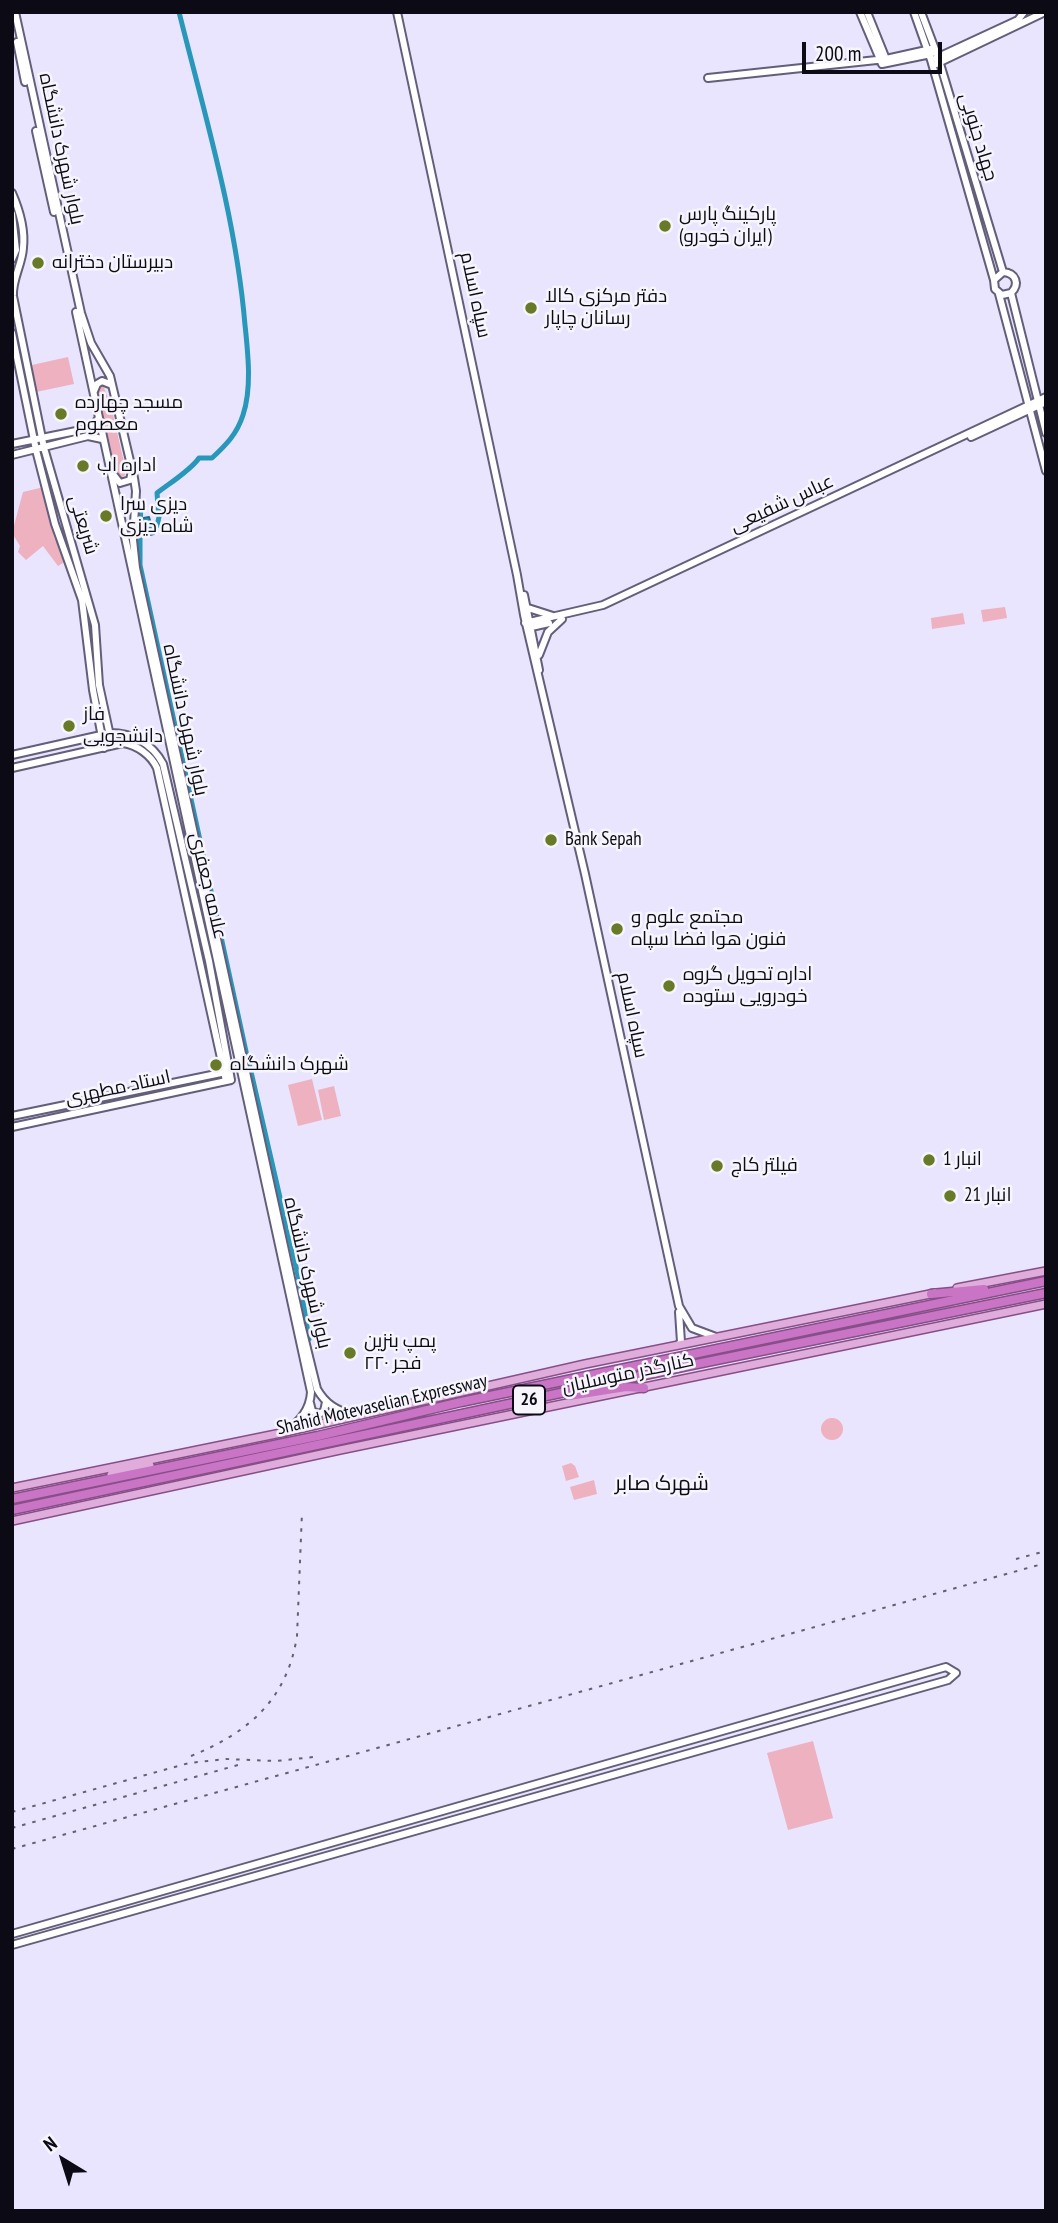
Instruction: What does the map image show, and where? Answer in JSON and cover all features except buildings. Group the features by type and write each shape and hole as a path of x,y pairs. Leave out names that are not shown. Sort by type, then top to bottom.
{"highway":[{"name":"Shahid Motevaselian Expressway","path":"12,1499 318,1436 461,1402 1046,1281"},
{"path":"931,1294 1032,1284"},
{"name":"Shahid Motevaselian Expressway","path":"12,1510 535,1398 1046,1293"},
{"path":"535,1398 626,1387 644,1388"}],"main road":[{"name":"کنارگذر متوسلیان","path":"12,1488 281,1433 531,1376 1046,1271"},
{"name":"کنارگذر متوسلیان","path":"12,1521 1046,1304"},
{"path":"81,1485 198,1450"}],"street":[{"name":"بلوار شهرک دانشگاه","path":"15,12 80,313 91,343 110,376 132,469 136,491 133,540 136,568 294,1301 311,1392 310,1402"},
{"name":"سپاه اسلام","path":"399,12 517,575 679,1306 692,1328 717,1338"},
{"path":"860,12 883,60"},
{"path":"867,12 883,60 881,64 934,56 1045,12"},
{"name":"جهاد جنوبی","path":"914,12 934,56 994,280"},
{"name":"جهاد جنوبی","path":"921,12 1003,272"},
{"path":"934,56 1018,20 1024,12"},
{"path":"1024,12 1029,20"},
{"name":"بلوار شهرک دانشگاه","path":"12,22 294,1301 317,1389 326,1402"},
{"path":"708,78 883,60"},
{"name":"شریعتی","path":"12,193 21,223 23,249 12,282 13,296 44,448 95,625 99,685 112,746"},
{"path":"12,214 16,250 12,258"},
{"path":"999,294 1011,293 1016,288 1016,279 1009,273 1003,272 994,280 995,289 999,294 1046,471"},
{"path":"1011,293 1042,402 1046,433"},
{"name":"شریعتی","path":"12,333 36,450 55,524 82,600 93,690 104,748"},
{"path":"93,395 94,387 100,382 105,381 112,385"},
{"name":"عباس شفیعی","path":"529,625 604,607 1042,402"},
{"path":"12,443 91,428 98,419"},
{"path":"12,455 88,436 102,439"},
{"path":"110,470 117,481 123,483 130,481 132,469"},
{"path":"55,524 65,522"},
{"name":"سپاه اسلام","path":"517,575 528,608 529,625 539,660 540,679"},
{"path":"528,608 562,618 545,638 539,660"},
{"path":"12,755 110,733"},
{"name":"علامه جعفری","path":"110,733 131,734 158,754 163,764 209,961 228,1081"},
{"name":"علامه جعفری","path":"112,746 132,745 153,761 157,768 227,1072"},
{"path":"12,768 112,746"},
{"name":"استاد مطهری","path":"12,1116 227,1072"},
{"name":"استاد مطهری","path":"12,1127 228,1081"},
{"path":"677,1346 681,1338 679,1306"},
{"path":"310,1402 312,1410 319,1414 324,1411 326,1402 355,1417"},
{"path":"281,1433 301,1419 310,1402"},
{"path":"12,1934 946,1667 956,1673 948,1680 12,1945"},
{"path":"824,1702 828,1714"},
{"path":"563,1776 567,1788"},
{"path":"163,1891 166,1902"},
{"path":"36,1927 40,1938"}],"shaded area":[{"path":"68,357 74,384 36,392 32,365"},
{"path":"103,385 111,406 126,471 121,478 113,469 96,393"},
{"path":"44,487 54,537 66,561 58,566 43,546 26,560 18,552 20,546 12,533 23,492"},
{"path":"1005,607 1007,618 983,622 981,610"},
{"path":"963,613 965,624 932,629 931,618"},
{"path":"312,1079 322,1120 298,1126 288,1085"},
{"path":"334,1086 341,1116 324,1120 318,1090"},
{"path":"832,1418 840,1421 843,1429 840,1437 832,1440 824,1437 821,1429 824,1421"},
{"path":"571,1463 579,1477 566,1481 562,1466"},
{"path":"594,1480 597,1494 574,1500 570,1487"},
{"path":"813,1741 833,1818 788,1830 767,1753"}],"water":[{"path":"149,517 154,534 137,538 138,519"}],"waterway":[{"path":"179,12 235,246 246,336 248,382 243,415 230,439 212,458 199,458 186,472 157,493 157,526 140,536 140,565 247,1056"},
{"path":"140,526 141,505"},
{"path":"249,1063 302,1293"},
{"path":"303,1302 309,1339"}],"railway":[{"path":"191,1756 212,1747 247,1725 262,1711 284,1679 297,1636 302,1512"},
{"path":"1016,1559 1046,1551"},
{"path":"12,1849 1046,1563"},
{"path":"12,1812 189,1763 226,1759 276,1761 314,1757"},
{"path":"12,1828 238,1765"}],"place":[{"name":"پارکینگ پارس (ایران خودرو)","path":"665,226"},
{"name":"دبیرستان دخترانه","path":"38,263"},
{"name":"دفتر مرکزی کالا رسانان چاپار","path":"531,308"},
{"name":"مسجد چهارده معصوم","path":"61,414"},
{"name":"اداره اب","path":"83,466"},
{"name":"دیزی سرا شاه دیزی","path":"106,516"},
{"name":"فاز دانشجویی","path":"69,726"},
{"name":"Bank Sepah","path":"551,840"},
{"name":"مجتمع علوم و فنون هوا فضا سپاه","path":"617,929"},
{"name":"اداره تحویل گروه خودرویی ستوده","path":"669,986"},
{"name":"شهرک دانشگاه","path":"216,1065"},
{"name":"انبار 1","path":"929,1160"},
{"name":"فیلتر کاج","path":"717,1166"},
{"name":"انبار 21","path":"950,1196"},
{"name":"پمپ بنزین ۲۲۰ فجر","path":"350,1353"}],"district":[{"name":"شهرک صابر","path":"662,1484"}]}
